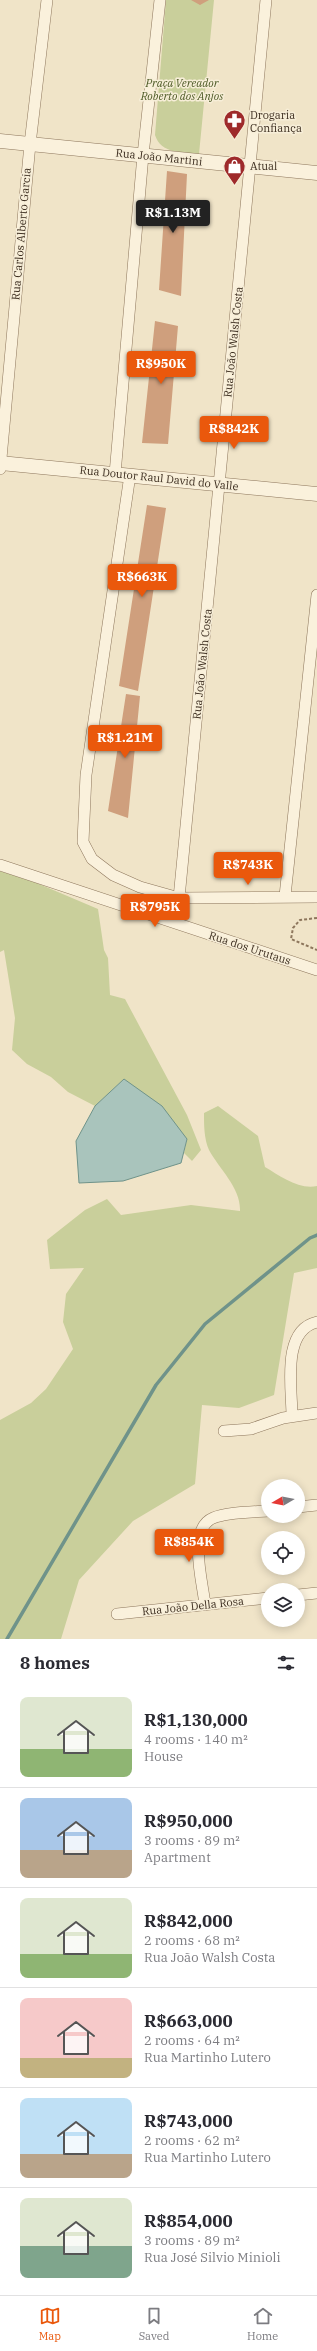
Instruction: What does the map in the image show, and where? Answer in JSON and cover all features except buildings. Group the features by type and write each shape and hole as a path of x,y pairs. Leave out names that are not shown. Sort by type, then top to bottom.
{"street":[{"name":"Rua Carlos Alberto Garcia","path":"0,469 30,144 47,0"},
{"path":"115,474 143,155 160,0"},
{"name":"Rua João Walsh Costa","path":"179,898 266,0"},
{"name":"Rua João Martini","path":"0,141 317,173"},
{"name":"Rua Doutor Raul David do Valle","path":"0,463 317,494"},
{"path":"130,475 86,775 83,842 92,859 113,874 140,887 179,898 317,896"},
{"path":"285,896 317,595"},
{"name":"Rua dos Urutaus","path":"0,865 317,970"},
{"path":"292,1416 292,1351 295,1340 300,1332 317,1322"},
{"path":"224,1431 251,1429 292,1416 317,1413"},
{"path":"305,1506 317,1504"},
{"path":"205,1605 198,1542 202,1526 216,1517 261,1511"},
{"path":"305,1594 317,1593"},
{"name":"Rua João Della Rosa","path":"117,1614 261,1599"}],"path":[{"path":"317,918 300,920 293,928 291,939 317,950"}],"green space":[{"name":"Praça Vereador Roberto dos Anjos","path":"166,0 214,0 199,154 167,149 162,146 155,135"},
{"path":"0,871 32,881 98,909 104,950 108,958 110,995 125,999 187,1115 201,1150 192,1161 184,1153 187,1139 124,1079 95,1106 68,1092 51,1077 27,1064 12,1050 15,1018 4,950 0,952"},
{"path":"218,1106 258,1136 265,1167 283,1178 297,1184 310,1187 317,1186 317,1268 294,1273 274,1395 239,1408 202,1405 195,1484 133,1521 79,1580 61,1639 0,1639 0,1420 31,1403 46,1389 73,1349 63,1322 66,1294 84,1268 50,1269 47,1240 85,1210 107,1199 121,1215 191,1205 240,1211 234,1187 209,1150 206,1141 204,1113"}],"water":[{"path":"124,1079 162,1106 187,1139 181,1163 123,1181 79,1183 76,1141 95,1106"}],"waterway":[{"path":"7,1639 156,1385 205,1324 310,1238 317,1235"}],"place":[{"name":"Drogaria Confiança","path":"235,140"},
{"name":"Atual","path":"235,186"}]}
